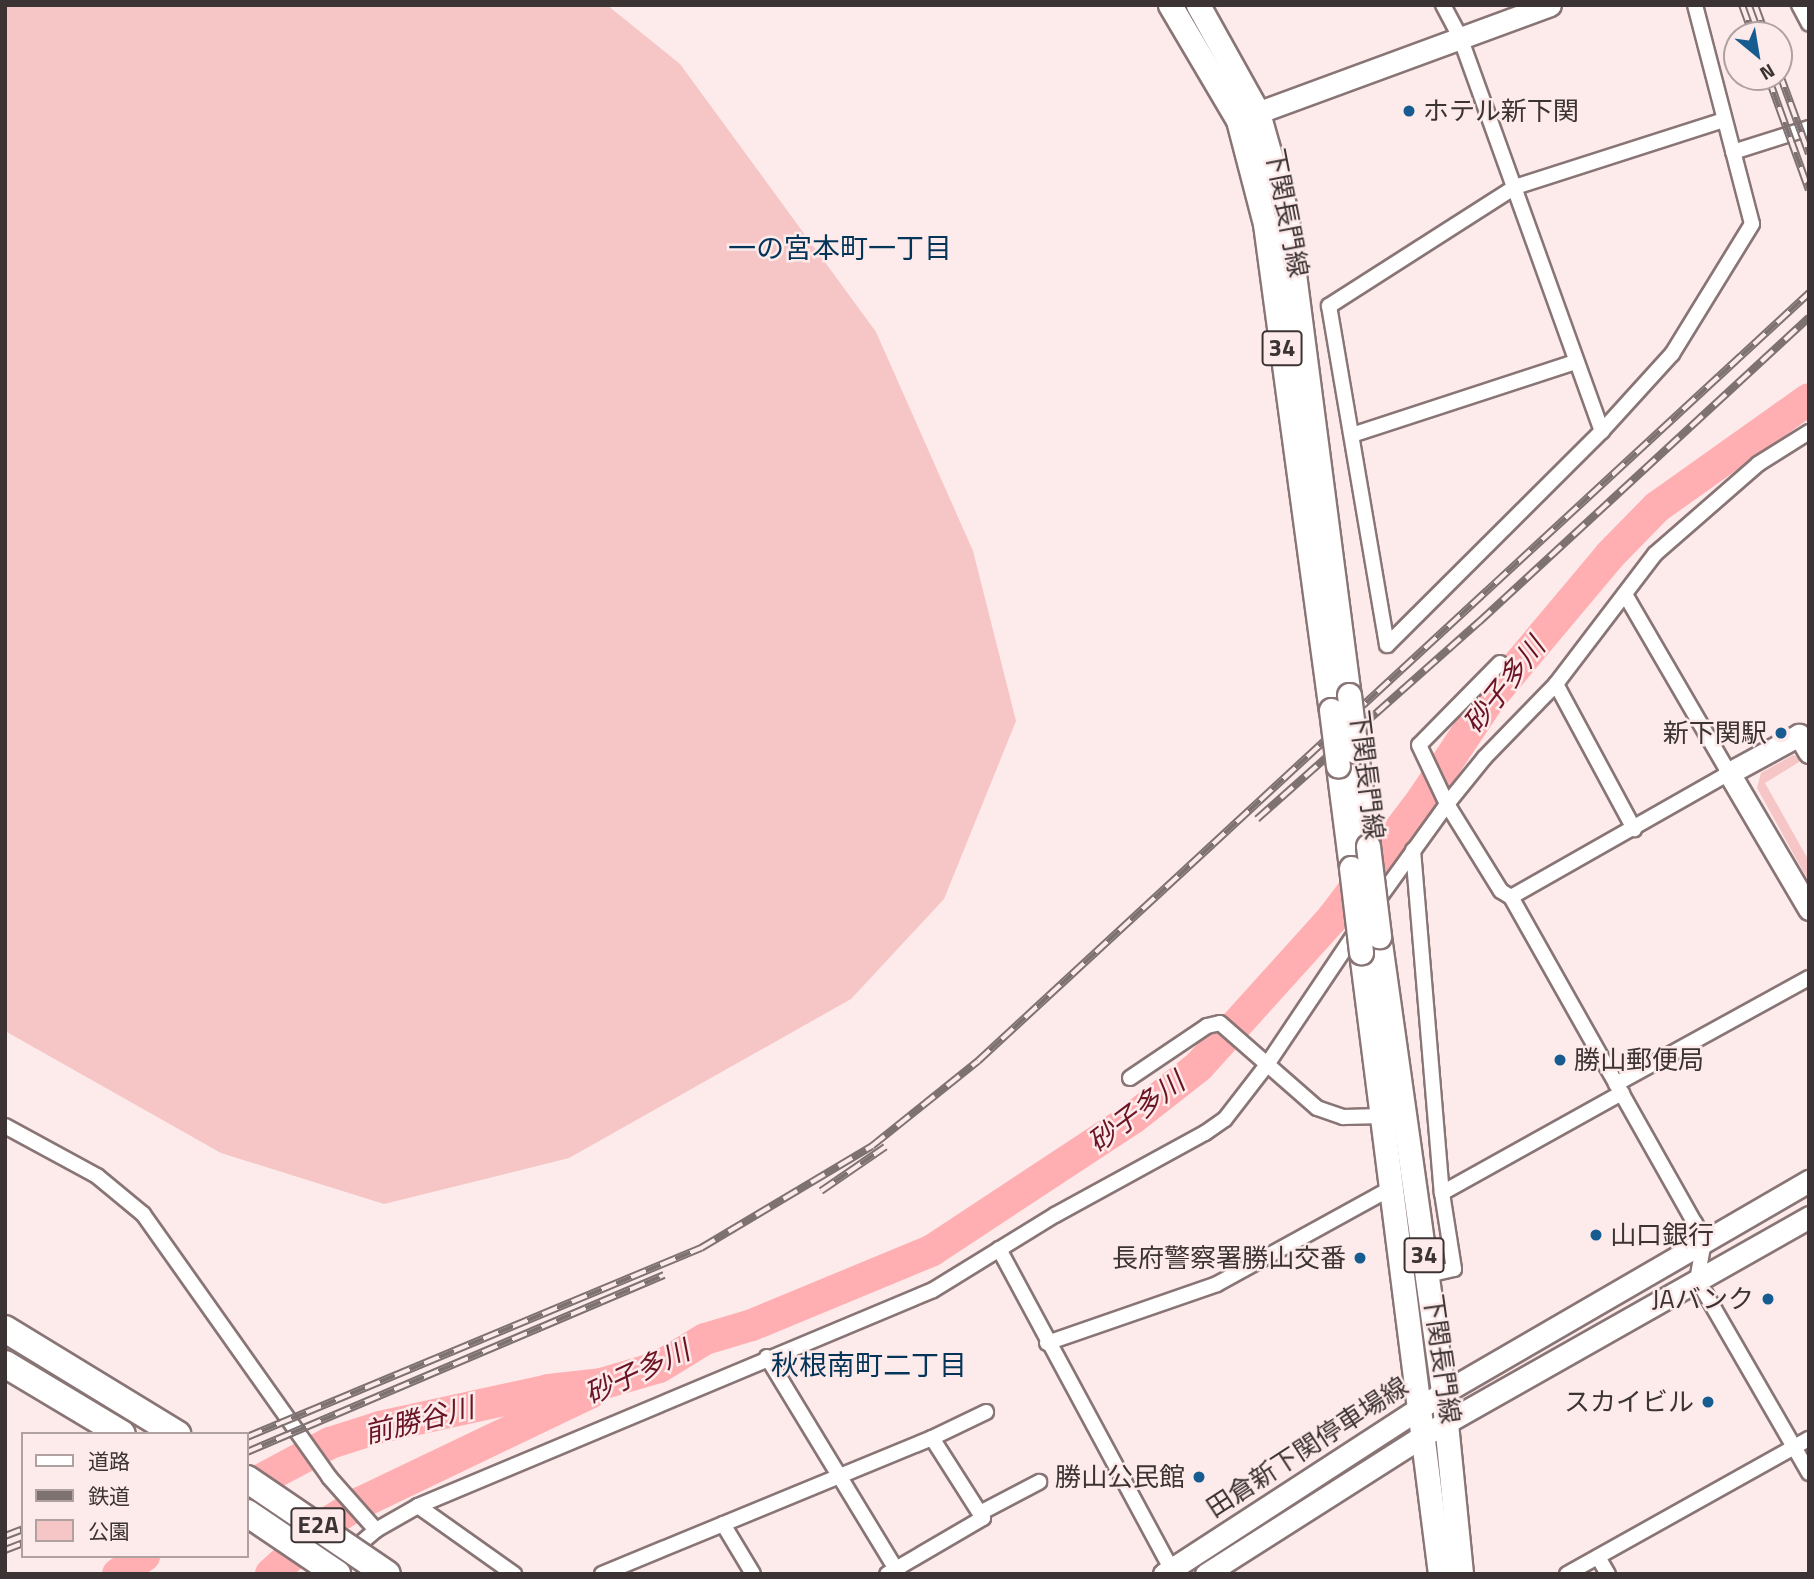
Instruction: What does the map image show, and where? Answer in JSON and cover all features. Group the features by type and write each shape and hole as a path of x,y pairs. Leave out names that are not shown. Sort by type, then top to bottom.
{"highway":[{"path":"5,1329 174,1432"},
{"path":"5,1364 111,1427"},
{"name":"E2A","path":"248,1480 387,1574"},
{"name":"E2A","path":"248,1514 337,1574"}],"main road":[{"name":"下関長門線","path":"1170,5 1248,116 1331,710 1440,1574"},
{"name":"下関長門線","path":"1198,5 1248,116 1286,212 1379,936 1443,1393 1461,1574"},
{"path":"1248,116 1550,5"},
{"path":"1809,752 1799,735 1730,773 1809,909"},
{"name":"田倉新下関停車場線","path":"1170,1572 1443,1393 1809,1181"},
{"name":"田倉新下関停車場線","path":"1206,1574 1424,1435 1809,1217"}],"street":[{"path":"1443,5 1460,37 1516,187 1602,431"},
{"path":"1695,5 1752,224 1672,354 1602,431 1387,645 1329,306 1516,187 1724,120"},
{"path":"1799,5 1809,24"},
{"path":"1733,152 1809,128"},
{"path":"1352,435 1576,362"},
{"path":"325,1574 371,1526 767,1357 933,1290 1225,1119 1266,1066 1446,798 1556,684 1655,554 1712,500 1758,464 1809,432"},
{"path":"1511,897 1730,773 1625,594"},
{"path":"1500,663 1419,745 1446,798 1502,891 1511,897 1704,1241 1698,1279 1809,1473"},
{"path":"1556,684 1634,829"},
{"path":"1412,850 1442,1193 1454,1269 1427,1275"},
{"path":"1442,1193 1809,978"},
{"path":"1130,1078 1207,1026 1220,1023 1317,1108 1343,1118 1383,1116"},
{"path":"5,1126 96,1176 143,1214 321,1466 371,1526"},
{"path":"1047,1343 1217,1284 1390,1189"},
{"path":"999,1249 1170,1572"},
{"path":"767,1357 894,1572 983,1518 932,1438"},
{"path":"602,1574 840,1477 986,1412"},
{"path":"1567,1574 1809,1439"},
{"path":"980,1513 1039,1482"},
{"path":"418,1506 514,1574"},
{"path":"723,1524 753,1574"},
{"path":"1598,1557 1608,1574"}],"green space":[{"path":"5,5 607,5 680,64 876,332 973,551 1016,721 944,899 851,999 569,1158 384,1204 221,1153 5,1031"},
{"path":"1793,755 1804,759 1765,783 1809,861 1809,882 1757,788 1761,773"}],"waterway":[{"name":"砂子多川","path":"248,1486 330,1443 380,1427 549,1390 601,1384 659,1367 705,1339 752,1325 931,1251 1133,1118 1199,1066 1331,920 1422,800 1491,697 1610,555 1657,507 1809,399"},
{"name":"砂子多川","path":"271,1574 329,1522 360,1503 590,1393"},
{"name":"前勝谷川","path":"118,1574 141,1558"}],"railway":[{"path":"1742,5 1748,21"},
{"path":"1755,5 1761,21"},
{"path":"1773,91 1809,190"},
{"path":"1786,91 1809,154"},
{"path":"248,1437 701,1248 872,1146 978,1061 1809,293"},
{"path":"1257,819 1479,622 1809,317"},
{"path":"821,1191 885,1147"},
{"path":"248,1452 664,1275"},
{"path":"5,1536 21,1530"},
{"path":"5,1550 21,1544"}],"place":[{"name":"ホテル新下関","path":"1409,111"},
{"name":"新下関駅","path":"1781,733"},
{"name":"勝山郵便局","path":"1560,1060"},
{"name":"山口銀行","path":"1596,1235"},
{"name":"長府警察署勝山交番","path":"1360,1258"},
{"name":"JAバンク","path":"1768,1299"},
{"name":"スカイビル","path":"1708,1402"},
{"name":"勝山公民館","path":"1199,1477"}],"district":[{"name":"一の宮本町一丁目","path":"840,248"},
{"name":"秋根南町二丁目","path":"869,1365"}]}
